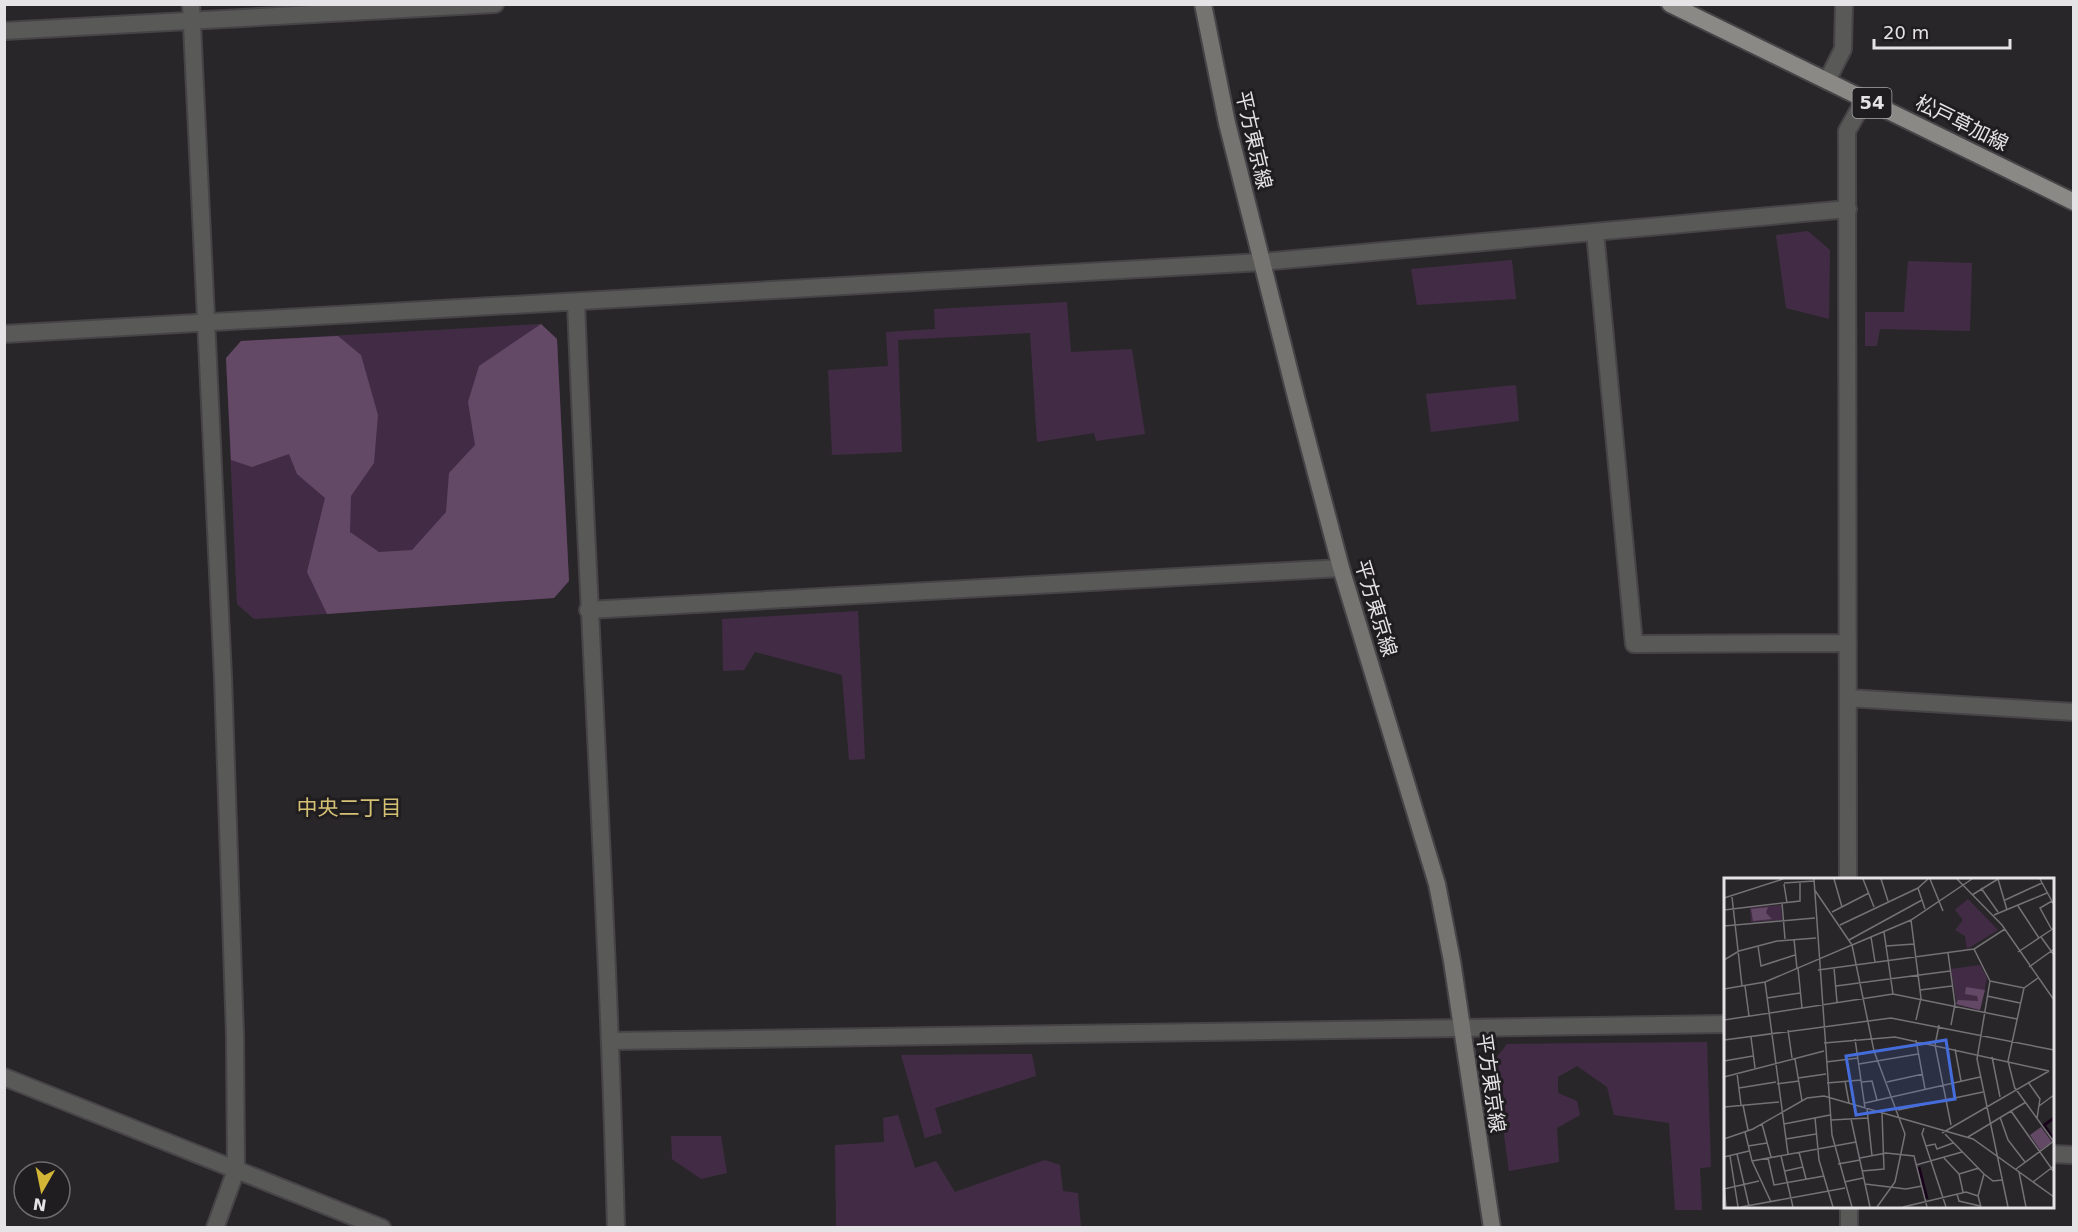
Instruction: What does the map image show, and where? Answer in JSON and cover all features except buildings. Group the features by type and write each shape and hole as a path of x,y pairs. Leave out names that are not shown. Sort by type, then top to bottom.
{"main road":[{"name":"平方東京線","path":"1203,4 1227,123 1341,568 1437,884 1492,1227"},
{"name":"松戸草加線","path":"1670,4 2073,202"}],"street":[{"path":"4,31 191,13 495,4"},
{"path":"1827,81 1843,49 1844,4"},
{"path":"191,13 223,677 235,1024 236,1170 215,1227"},
{"path":"1848,878 1847,131 1865,99"},
{"path":"4,334 1262,262 1848,208"},
{"path":"1595,232 1634,644 1848,643"},
{"path":"576,302 588,610 611,1041 616,1227"},
{"path":"588,610 1341,568"},
{"path":"1848,699 2073,712"},
{"path":"611,1041 1724,1024"},
{"path":"4,1077 382,1227"},
{"path":"2054,1154 2073,1155"},
{"path":"1849,1208 1849,1227"}],"shaded area":[{"path":"1808,231 1830,250 1829,319 1786,308 1776,235"},
{"path":"1512,260 1516,299 1417,305 1411,269"},
{"path":"1908,261 1972,263 1970,331 1880,329 1877,346 1865,346 1865,312 1904,312"},
{"path":"1067,302 1071,352 1132,349 1145,434 1096,441 1094,433 1037,442 1030,333 898,340 902,452 832,455 828,370 888,366 886,332 935,329 934,309"},
{"path":"541,324 557,339 569,581 554,598 254,619 237,604 226,358 241,341"},
{"path":"541,324 557,339 569,581 554,598 327,614 307,572 325,498 297,474 289,454 252,467 231,460 226,358 241,341 338,336 361,355 378,415 374,463 351,496 350,532 379,552 412,550 446,512 449,473 475,445 468,402 479,366"},
{"path":"1516,385 1519,421 1431,432 1426,394"},
{"path":"858,611 865,759 849,760 842,675 755,652 744,670 723,671 722,619"},
{"path":"1707,1042 1711,1167 1700,1168 1702,1210 1675,1210 1669,1123 1614,1115 1607,1087 1577,1066 1558,1077 1558,1093 1577,1101 1580,1115 1557,1128 1559,1162 1509,1171 1494,1061 1507,1044"},
{"path":"1032,1054 1036,1076 935,1108 942,1133 925,1138 901,1055"},
{"path":"898,1115 915,1168 936,1161 955,1192 1045,1160 1060,1165 1063,1191 1078,1193 1081,1227 836,1227 835,1145 884,1142 883,1118"},
{"path":"671,1136 721,1136 727,1173 701,1179 672,1159"}],"district":[{"name":"中央二丁目","path":"349,808"}]}
